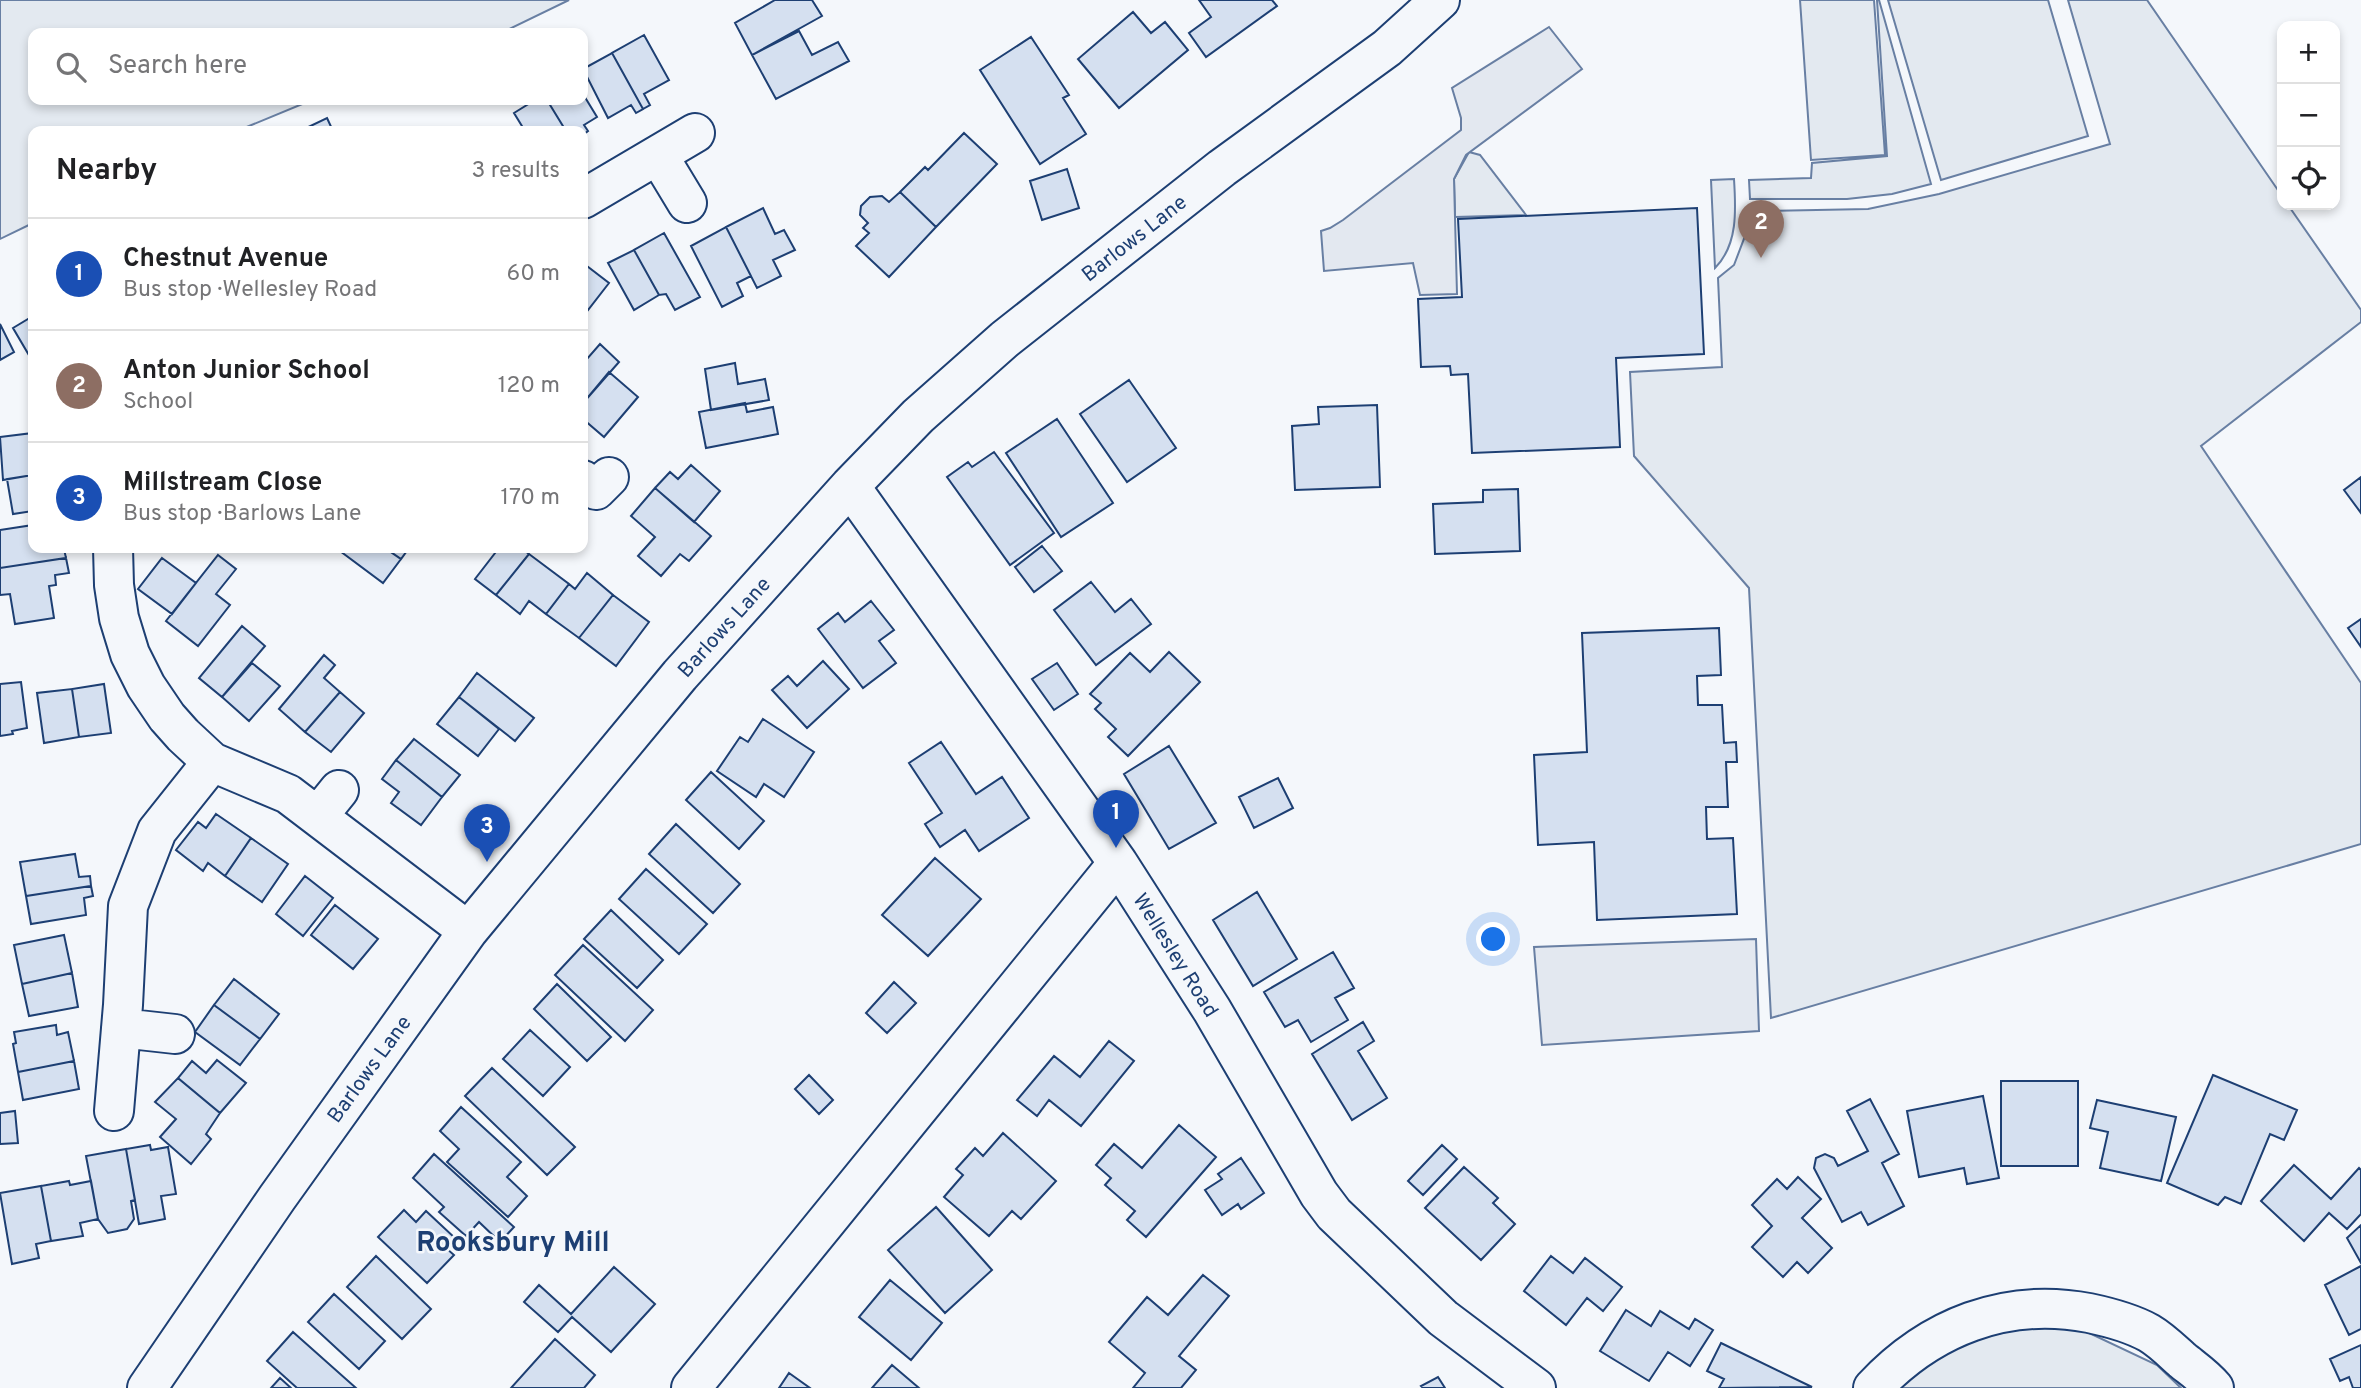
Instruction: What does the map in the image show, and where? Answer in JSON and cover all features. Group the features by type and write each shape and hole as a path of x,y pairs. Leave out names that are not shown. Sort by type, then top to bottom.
{"street":[{"name":"Barlows Lane","path":"146,1388 277,1198 468,931 680,676 850,486 918,416 1005,340 1222,168 1387,48 1440,0"},
{"path":"588,196 695,133"},
{"path":"657,155 687,204"},
{"name":"Wellesley Road","path":"850,486 1118,863 1212,1010 1319,1194 1334,1214 1443,1318 1536,1388"},
{"path":"113,553 119,618 130,654 146,686 167,717 212,762 288,794 328,803 468,931"},
{"path":"114,1111 128,906 157,831 212,762"},
{"path":"691,1388 1118,863"},
{"path":"121,1028 175,1034"},
{"path":"1873,1388 1937,1336 1972,1320 2021,1309 2076,1311 2108,1317 2150,1333 2214,1388"}],"shaded area":[{"path":"0,0 569,0 511,28 28,28 28,105 300,105 249,126 28,126 28,225 0,239"},
{"path":"1800,0 1874,0 1885,155 1811,160"},
{"path":"1877,0 1931,184 1892,194 1847,199 1750,199 1749,180 1811,178 1812,163 1887,156"},
{"path":"1888,0 2048,0 2088,136 1941,180"},
{"path":"2068,0 2147,0 2277,189 2277,210 2291,210 2361,310 2361,322 2201,446 2361,683 2361,844 1771,1018 1749,588 1634,456 1630,372 1722,367 1718,278 1734,265 1750,223 1768,211 1868,209 1939,194 2110,144"},
{"path":"1549,27 1582,69 1466,155 1454,179 1457,294 1420,295 1413,263 1324,271 1321,231 1343,220 1461,130 1461,118 1452,88"},
{"path":"1469,152 1480,155 1526,215 1455,217 1454,179"},
{"path":"1734,179 1735,215 1732,238 1723,259 1715,268 1711,180"},
{"path":"1756,939 1759,1031 1542,1045 1534,947"},
{"path":"2032,1326 2085,1331 2157,1365 2181,1388 1894,1388 1940,1355 1984,1337"}],"building":[{"path":"775,0 812,0 822,16 752,55 735,23"},
{"path":"1199,0 1272,0 1277,6 1206,57 1189,33 1211,17"},
{"path":"1133,12 1151,33 1165,22 1188,50 1119,108 1078,59"},
{"path":"799,31 812,55 838,42 849,61 776,99 752,55"},
{"path":"644,35 669,80 644,94 650,105 643,109 612,53"},
{"path":"1031,37 1069,95 1063,98 1086,134 1040,164 980,70"},
{"path":"612,53 643,109 636,113 631,105 608,118 588,79 588,66"},
{"path":"588,102 597,117 585,126 563,126 550,105 588,105"},
{"path":"527,105 550,105 563,126 522,126 514,113"},
{"path":"327,118 331,126 310,126"},
{"path":"964,133 997,164 936,227 900,192 925,167 928,170"},
{"path":"1067,169 1079,208 1042,220 1030,181"},
{"path":"900,192 936,227 889,277 856,246 869,233 863,228 868,223 860,215 861,206 870,197 882,196 889,202"},
{"path":"763,208 775,234 784,230 795,250 773,260 781,276 757,288 726,227"},
{"path":"1697,208 1704,354 1616,358 1620,447 1472,453 1468,374 1451,375 1450,366 1421,367 1418,299 1462,297 1458,219"},
{"path":"726,227 751,276 737,283 743,296 722,307 691,246"},
{"path":"664,233 700,297 675,310 666,294 659,295 634,250"},
{"path":"634,250 659,295 634,310 608,263"},
{"path":"588,267 609,283 588,310"},
{"path":"28,319 28,354 13,328"},
{"path":"0,324 14,352 0,360"},
{"path":"600,344 619,362 588,397 588,358"},
{"path":"735,363 738,384 765,379 769,400 711,410 705,369"},
{"path":"609,372 638,397 604,437 588,423 588,397"},
{"path":"1129,380 1176,448 1127,482 1080,414"},
{"path":"745,403 747,412 773,407 778,434 706,448 699,412"},
{"path":"1377,405 1380,487 1295,490 1292,426 1319,424 1318,407"},
{"path":"1057,419 1113,503 1061,537 1006,453"},
{"path":"28,434 28,476 3,480 0,437"},
{"path":"994,452 1054,533 1010,565 947,477 968,462 972,467"},
{"path":"691,465 720,491 694,522 655,488 670,472 678,479"},
{"path":"28,476 28,512 13,514 7,479"},
{"path":"2361,477 2361,513 2344,490"},
{"path":"655,488 711,536 689,561 680,554 661,576 638,556 655,537 631,516"},
{"path":"1518,489 1520,551 1435,554 1433,504 1483,502 1483,490"},
{"path":"28,526 28,553 65,553 66,558 0,568 0,530"},
{"path":"1042,546 1062,571 1034,592 1015,567"},
{"path":"343,553 392,553 401,559 383,583"},
{"path":"392,553 405,553 401,559"},
{"path":"495,553 529,554 496,595 475,579"},
{"path":"529,554 569,584 546,614 529,601 520,614 496,595"},
{"path":"218,555 236,569 216,594 230,605 198,646 166,621"},
{"path":"66,558 69,573 55,575 56,585 49,586 54,618 15,624 10,594 0,595 0,568"},
{"path":"162,558 196,583 172,614 138,589"},
{"path":"587,573 613,595 579,638 546,614 569,584 575,589"},
{"path":"1091,582 1115,612 1131,599 1151,624 1096,665 1054,610"},
{"path":"613,595 649,622 616,666 579,638"},
{"path":"871,601 894,630 879,641 896,663 863,688 818,629 838,613 845,622"},
{"path":"2361,619 2361,647 2348,628"},
{"path":"242,626 265,646 222,697 199,678"},
{"path":"1719,628 1721,675 1697,676 1698,705 1722,705 1724,743 1736,742 1737,762 1726,762 1728,807 1706,807 1707,839 1733,838 1737,914 1597,920 1594,842 1538,845 1534,755 1587,752 1582,633"},
{"path":"1169,652 1200,682 1128,756 1108,737 1116,729 1095,709 1101,703 1090,694 1130,653 1150,672"},
{"path":"324,655 335,665 324,678 340,692 305,732 279,709"},
{"path":"823,661 849,689 807,728 772,690 788,676 797,686"},
{"path":"252,663 280,686 249,721 222,697"},
{"path":"1057,663 1078,694 1054,710 1032,679"},
{"path":"477,673 534,718 515,741 459,697"},
{"path":"21,682 27,728 0,736 0,684"},
{"path":"104,684 111,733 79,737 72,689"},
{"path":"72,689 79,737 44,743 37,693"},
{"path":"340,692 364,713 331,752 305,732"},
{"path":"459,697 499,729 478,756 437,724"},
{"path":"763,719 814,752 784,797 764,784 756,797 717,771 740,737 748,742"},
{"path":"414,739 460,775 442,797 396,760"},
{"path":"941,742 976,794 1002,777 1029,818 979,851 965,830 940,847 925,824 942,813 909,763"},
{"path":"1169,746 1216,823 1169,849 1124,774"},
{"path":"396,760 442,797 421,825 391,803 399,792 382,779"},
{"path":"711,772 764,821 739,849 686,800"},
{"path":"1278,778 1293,808 1254,828 1239,797"},
{"path":"216,814 251,838 225,876 208,863 203,871 176,850 198,822 206,828"},
{"path":"676,824 740,884 713,913 649,854"},
{"path":"251,838 288,864 262,902 225,876"},
{"path":"75,854 79,877 90,876 91,886 26,896 20,862"},
{"path":"935,858 981,899 928,956 882,915"},
{"path":"646,869 707,924 679,954 619,899"},
{"path":"305,876 333,898 303,936 276,914"},
{"path":"91,886 93,896 84,898 86,915 31,924 26,896"},
{"path":"1257,892 1297,959 1253,986 1213,920"},
{"path":"335,905 378,939 353,969 311,935"},
{"path":"611,910 663,960 637,988 584,939"},
{"path":"64,935 72,973 22,984 14,945"},
{"path":"583,945 653,1010 625,1041 555,975"},
{"path":"1333,952 1354,988 1335,998 1348,1020 1311,1042 1298,1020 1285,1027 1264,992"},
{"path":"72,973 78,1007 29,1016 22,984"},
{"path":"234,979 279,1014 260,1039 214,1005"},
{"path":"894,982 916,1003 887,1033 866,1013"},
{"path":"557,984 611,1037 587,1061 534,1009"},
{"path":"214,1005 260,1039 240,1065 195,1032"},
{"path":"1363,1022 1374,1041 1358,1051 1387,1098 1352,1120 1312,1054"},
{"path":"56,1025 57,1035 68,1032 74,1061 18,1072 13,1044 16,1043 14,1032"},
{"path":"530,1030 570,1067 543,1096 503,1059"},
{"path":"1109,1041 1134,1061 1081,1126 1049,1100 1037,1116 1017,1100 1054,1056 1080,1077"},
{"path":"217,1060 246,1083 220,1113 178,1078 192,1061 206,1073"},
{"path":"74,1061 79,1089 23,1100 18,1072"},
{"path":"492,1068 575,1147 547,1175 465,1096"},
{"path":"809,1075 833,1100 819,1114 795,1089"},
{"path":"2213,1075 2297,1110 2284,1140 2270,1134 2241,1204 2225,1197 2218,1205 2167,1183"},
{"path":"178,1078 220,1113 206,1134 211,1139 191,1164 160,1137 176,1119 155,1102"},
{"path":"2001,1081 2078,1081 2078,1166 2001,1166"},
{"path":"1983,1096 1999,1178 1967,1184 1964,1168 1919,1177 1907,1111"},
{"path":"1870,1099 1899,1154 1882,1163 1904,1206 1868,1225 1861,1212 1842,1222 1814,1168 1816,1158 1825,1154 1834,1158 1838,1166 1868,1151 1847,1111"},
{"path":"2097,1100 2176,1117 2161,1181 2100,1168 2108,1132 2090,1128"},
{"path":"461,1107 521,1162 507,1177 527,1196 508,1217 447,1162 459,1149 440,1131"},
{"path":"15,1111 18,1143 0,1144 0,1113"},
{"path":"1179,1125 1216,1157 1146,1237 1127,1220 1135,1211 1105,1185 1111,1178 1096,1165 1114,1144 1142,1168"},
{"path":"1003,1133 1056,1181 1021,1219 1012,1211 989,1236 944,1197 963,1175 956,1169 975,1148 983,1156"},
{"path":"150,1145 151,1150 168,1147 176,1194 161,1196 165,1219 139,1224 126,1149"},
{"path":"1442,1145 1457,1159 1423,1195 1408,1181"},
{"path":"126,1149 135,1200 131,1201 134,1219 127,1229 108,1233 98,1219 86,1156"},
{"path":"434,1154 514,1227 500,1242 479,1222 466,1236 439,1212 444,1207 413,1178"},
{"path":"1241,1158 1264,1193 1241,1209 1238,1204 1222,1215 1205,1190 1222,1179 1218,1174"},
{"path":"2294,1165 2331,1199 2359,1168 2361,1170 2361,1214 2347,1229 2329,1213 2304,1241 2261,1201"},
{"path":"1464,1167 1498,1198 1493,1203 1515,1224 1481,1260 1425,1208"},
{"path":"1798,1177 1821,1199 1802,1218 1832,1248 1808,1273 1797,1262 1783,1277 1752,1247 1772,1226 1752,1205 1777,1179 1787,1189"},
{"path":"69,1181 70,1185 91,1181 98,1219 80,1223 83,1236 51,1241 41,1186"},
{"path":"41,1186 51,1241 36,1244 39,1258 12,1264 0,1193"},
{"path":"936,1207 992,1270 945,1313 888,1250"},
{"path":"404,1210 416,1222 426,1211 456,1239 447,1249 454,1255 427,1283 378,1237"},
{"path":"2361,1225 2361,1263 2347,1238"},
{"path":"376,1256 431,1309 402,1339 347,1287"},
{"path":"1551,1256 1573,1273 1585,1258 1622,1287 1603,1311 1587,1298 1566,1325 1524,1291"},
{"path":"2361,1266 2361,1329 2349,1335 2325,1285"},
{"path":"614,1267 655,1304 611,1352 572,1317 558,1332 524,1302 539,1285 571,1314"},
{"path":"1203,1275 1229,1296 1179,1356 1196,1370 1181,1388 1133,1388 1145,1373 1109,1342 1147,1297 1168,1315"},
{"path":"890,1280 942,1323 911,1360 859,1317"},
{"path":"334,1294 385,1341 359,1369 308,1322"},
{"path":"1626,1310 1651,1326 1660,1311 1689,1329 1695,1319 1713,1330 1690,1366 1668,1352 1649,1381 1600,1351"},
{"path":"293,1332 356,1388 297,1388 267,1361"},
{"path":"555,1339 595,1375 584,1388 511,1388"},
{"path":"1721,1343 1812,1387 1719,1388 1724,1379 1707,1371"},
{"path":"2361,1345 2361,1388 2353,1388 2349,1377 2340,1381 2330,1359"},
{"path":"892,1365 919,1388 872,1388"},
{"path":"789,1373 810,1388 779,1388"},
{"path":"1438,1377 1445,1388 1421,1386"},
{"path":"280,1378 291,1388 271,1388"}],"place":[{"name":"Anton Junior School","path":"1761,258"},
{"name":"Chestnut Avenue","path":"1116,848"},
{"name":"Millstream Close","path":"487,862"}],"district":[{"name":"Rooksbury Mill","path":"513,1241"}]}
